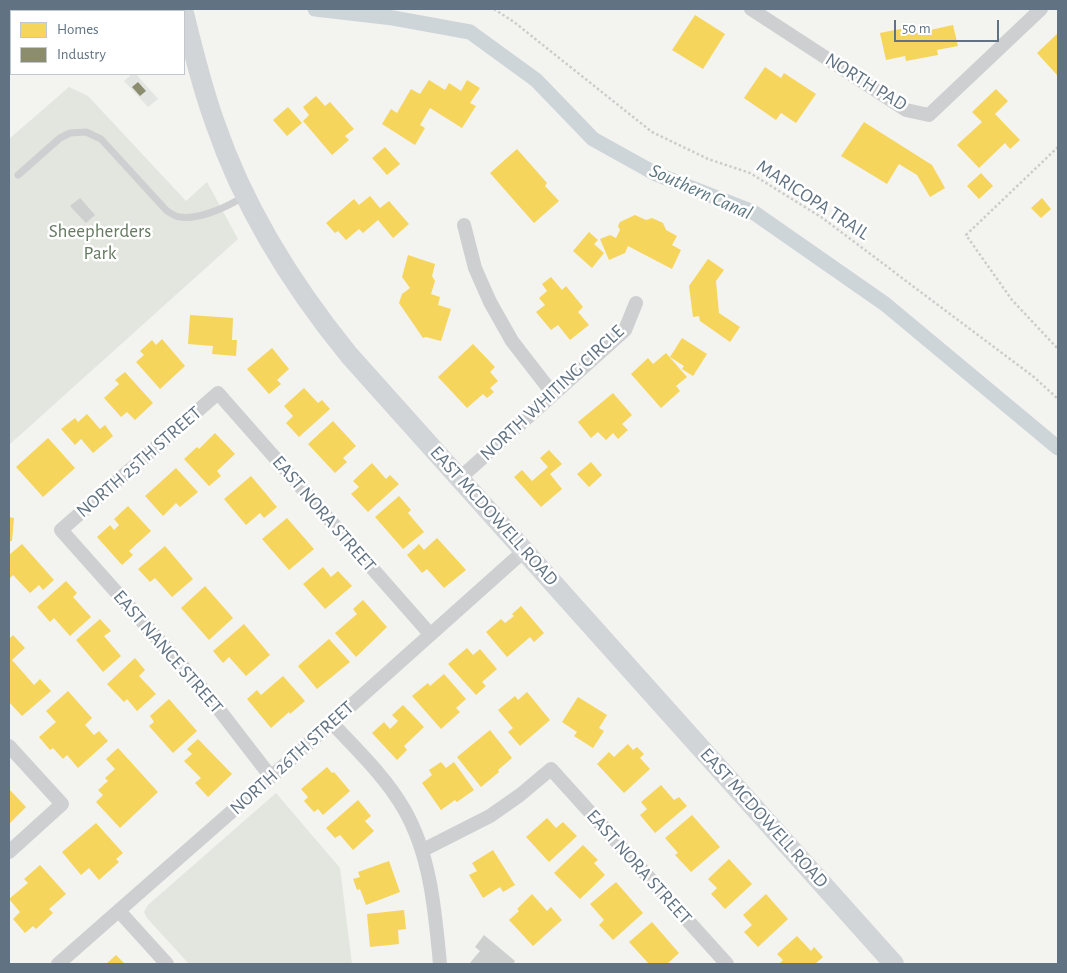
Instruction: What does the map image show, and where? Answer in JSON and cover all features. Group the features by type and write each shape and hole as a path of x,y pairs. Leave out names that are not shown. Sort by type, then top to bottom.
{"main road":[{"name":"EAST MCDOWELL ROAD","path":"185,18 214,122 229,161 276,253 321,321 349,355 894,964"}],"street":[{"name":"NORTH PAD","path":"751,9 906,110 929,115 1041,9"},
{"path":"464,225 475,268 490,302 512,341 553,394"},
{"name":"NORTH WHITING CIRCLE","path":"460,478 625,330 636,303"},
{"name":"NORTH 25TH STREET","path":"61,530 218,393"},
{"name":"EAST NORA STREET","path":"218,393 430,634"},
{"name":"EAST NANCE STREET","path":"61,530 207,694 271,778"},
{"name":"NORTH 26TH STREET","path":"58,964 271,778 524,550"},
{"path":"331,722 381,776 405,810 423,850 430,885 440,964"},
{"path":"9,746 62,804 9,852"},
{"name":"EAST NORA STREET","path":"423,850 490,816 520,795 551,769 728,964"},
{"path":"119,911 167,964"}],"lane":[{"path":"18,175 60,138 70,132 86,132 101,139 166,210 179,217 195,217 226,207 245,195"}],"path":[{"name":"MARICOPA TRAIL","path":"494,9 514,22 652,132 708,159 750,173 821,217 1034,377 1058,399"},
{"path":"1058,147 966,235 1012,300 1058,349"}],"shaded area":[{"path":"131,75 137,75 158,99 148,107 124,81"}],"green space":[{"name":"Sheepherders Park","path":"69,87 88,96 186,201 207,182 238,239 9,445 9,139"},
{"path":"276,793 340,868 352,964 189,964 147,918 144,912 148,905"}],"building: Homes":[{"path":"695,15 725,34 703,69 672,50"},
{"path":"953,25 958,46 937,50 938,55 906,61 905,56 886,60 880,33 910,27 912,34"},
{"path":"1058,33 1058,76 1037,53"},
{"path":"765,67 781,78 784,73 816,94 796,123 781,113 776,120 744,98"},
{"path":"429,80 445,90 449,83 461,91 467,80 480,88 470,103 476,106 462,128 430,108 420,125 425,128 415,145 382,124 391,109 397,113 411,89 420,94"},
{"path":"996,89 1008,101 995,114 1020,140 1010,149 1005,143 979,168 957,145 982,122 972,112"},
{"path":"316,96 325,106 330,102 354,129 345,136 349,140 332,155 303,121 309,115 303,107"},
{"path":"288,107 302,123 287,136 273,120"},
{"path":"864,122 932,165 945,188 930,197 917,175 899,164 887,184 841,156"},
{"path":"385,147 400,164 387,175 372,158"},
{"path":"517,149 547,183 545,186 559,201 534,223 490,173"},
{"path":"981,173 993,186 979,199 967,186"},
{"path":"370,196 380,208 389,201 409,224 393,238 378,220 363,233 359,229 346,240 338,231 335,233 326,223 354,199 359,205"},
{"path":"1042,198 1051,209 1041,218 1031,208"},
{"path":"635,215 646,220 652,218 663,223 666,230 677,236 672,245 681,250 672,269 628,246 625,253 609,260 600,239 610,235 616,238 620,230 618,226 620,222"},
{"path":"589,232 598,240 594,244 604,253 592,268 573,251"},
{"path":"408,255 435,264 432,276 435,281 431,294 440,297 438,305 451,309 441,341 423,338 399,303 402,294 410,288 402,277"},
{"path":"708,259 724,270 716,281 719,313 740,327 730,342 700,321 699,316 693,317 689,286"},
{"path":"551,277 562,290 566,286 583,307 578,312 589,325 570,340 558,325 551,330 536,312 545,305 539,298 547,291 542,284"},
{"path":"190,315 233,318 232,340 237,340 236,356 212,354 213,346 188,344"},
{"path":"682,338 707,354 693,376 682,369 684,366 670,357"},
{"path":"162,339 185,366 160,389 136,362 144,355 140,351 152,340 156,345"},
{"path":"473,344 495,367 490,372 498,381 490,388 494,392 487,398 483,394 467,408 438,377"},
{"path":"272,348 289,369 277,380 281,384 269,394 247,369"},
{"path":"666,353 687,377 676,386 680,391 661,408 631,374 648,358 653,364"},
{"path":"125,372 153,403 135,420 127,412 121,417 104,398 119,384 115,380"},
{"path":"304,388 318,403 322,400 330,409 299,437 286,423 293,416 284,406"},
{"path":"613,393 632,415 622,424 628,430 618,439 613,433 606,440 598,432 591,438 578,422"},
{"path":"87,414 100,429 105,425 113,436 93,453 81,439 75,445 61,429 75,418 78,422"},
{"path":"333,421 356,446 343,458 347,462 335,473 308,444"},
{"path":"215,433 235,454 217,471 221,476 209,486 184,459 197,447 199,449"},
{"path":"48,438 75,468 43,497 16,467"},
{"path":"549,450 562,464 550,474 562,489 541,507 514,477 522,470 532,481 548,467 540,458"},
{"path":"591,462 602,475 589,487 577,474"},
{"path":"372,463 386,479 390,475 399,484 368,512 351,494 359,487 353,481"},
{"path":"176,468 198,492 180,507 176,503 163,516 145,496"},
{"path":"251,476 277,507 264,518 260,513 246,525 224,499"},
{"path":"399,496 411,510 408,513 424,532 403,549 375,517"},
{"path":"128,506 151,531 129,551 133,555 122,565 97,537 110,525 114,530 119,525 114,519"},
{"path":"9,517 14,518 12,541 9,541"},
{"path":"287,518 314,549 289,570 262,539"},
{"path":"437,538 466,570 444,588 427,569 422,573 407,555 419,544 424,550"},
{"path":"22,544 54,580 43,590 39,585 30,593 13,575 9,579 9,555"},
{"path":"165,546 193,579 172,597 155,578 150,582 138,569"},
{"path":"323,567 331,577 338,571 352,586 325,609 303,584"},
{"path":"66,581 77,593 73,597 91,617 70,636 54,618 50,622 37,607"},
{"path":"205,586 233,618 209,640 181,608"},
{"path":"363,600 387,627 356,657 335,633 357,614 353,609"},
{"path":"521,606 544,633 534,642 530,637 507,657 486,632 501,619 505,623 514,616 512,614"},
{"path":"100,619 111,631 104,636 121,656 103,672 76,640"},
{"path":"244,624 270,655 246,676 229,657 223,663 213,651"},
{"path":"13,635 25,648 12,660 34,685 40,679 51,691 22,716 9,702 9,639"},
{"path":"329,639 350,662 317,689 298,666"},
{"path":"467,648 473,655 480,649 497,669 482,682 486,686 476,695 448,664"},
{"path":"135,658 145,670 139,676 156,694 137,711 127,699 124,702 107,684"},
{"path":"444,674 466,699 456,708 460,712 441,729 412,696 428,683 430,686"},
{"path":"283,676 305,701 271,728 247,699 257,690 261,695"},
{"path":"68,691 92,718 85,725 94,735 99,731 108,741 78,768 67,755 63,759 53,748 50,750 39,737 56,722 46,711"},
{"path":"527,692 550,720 520,746 508,732 513,728 498,710 515,696 518,700"},
{"path":"578,697 607,715 599,728 604,731 593,748 574,736 577,732 562,722"},
{"path":"169,699 197,731 173,753 149,726 154,722 150,716"},
{"path":"403,705 424,727 404,746 407,750 397,760 372,733 384,722 390,729 398,721 392,715"},
{"path":"490,730 512,758 481,787 457,757"},
{"path":"198,739 232,774 208,797 195,783 201,778 184,761 192,754 187,749"},
{"path":"628,744 633,750 637,747 644,754 640,758 650,769 624,793 597,764 609,752 614,757"},
{"path":"118,748 158,792 120,828 96,802 103,795 98,790 108,781 105,778 115,769 106,759"},
{"path":"441,762 446,768 454,762 474,790 441,810 422,783 432,775 429,770"},
{"path":"327,767 332,773 334,772 350,791 323,815 318,809 314,812 304,801 308,797 301,789"},
{"path":"661,785 674,800 679,797 687,806 655,833 640,815 647,809 641,802"},
{"path":"9,789 26,807 9,824"},
{"path":"358,800 371,816 365,821 374,831 353,850 340,835 335,838 326,828"},
{"path":"692,815 720,847 691,872 675,855 678,853 665,838"},
{"path":"547,818 556,828 563,822 577,836 549,862 526,837"},
{"path":"96,823 123,853 116,859 119,862 99,880 89,868 81,875 62,852"},
{"path":"583,845 598,860 594,863 605,875 580,899 554,873"},
{"path":"493,850 515,885 503,892 500,887 483,898 469,875 477,871 472,863"},
{"path":"729,859 752,884 725,909 711,894 717,888 708,879"},
{"path":"389,861 400,892 366,905 360,889 357,890 353,879 360,877 358,872"},
{"path":"40,865 66,894 49,909 53,913 36,929 33,926 25,933 13,919 20,912 9,899 28,883 24,879"},
{"path":"616,882 643,913 613,940 599,925 604,920 590,904"},
{"path":"532,894 547,911 551,907 562,920 533,946 509,920 519,911 517,909"},
{"path":"766,894 788,919 758,947 744,932 752,925 743,915"},
{"path":"404,910 406,929 398,930 399,944 370,947 367,914"},
{"path":"652,922 679,953 667,964 649,964 629,942"},
{"path":"797,936 811,951 814,947 823,957 815,964 779,964 783,960 777,954"},
{"path":"116,955 125,964 106,964"}],"building: Industry":[{"path":"138,82 146,91 140,96 132,87"}],"building: Other":[{"path":"80,198 95,215 86,223 70,206"},
{"path":"484,935 515,961 513,964 469,964 480,951 475,947"}],"waterway":[{"name":"Southern Canal","path":"315,9 393,18 470,32 536,80 593,139 656,174 753,212 885,304 1058,448"}]}
